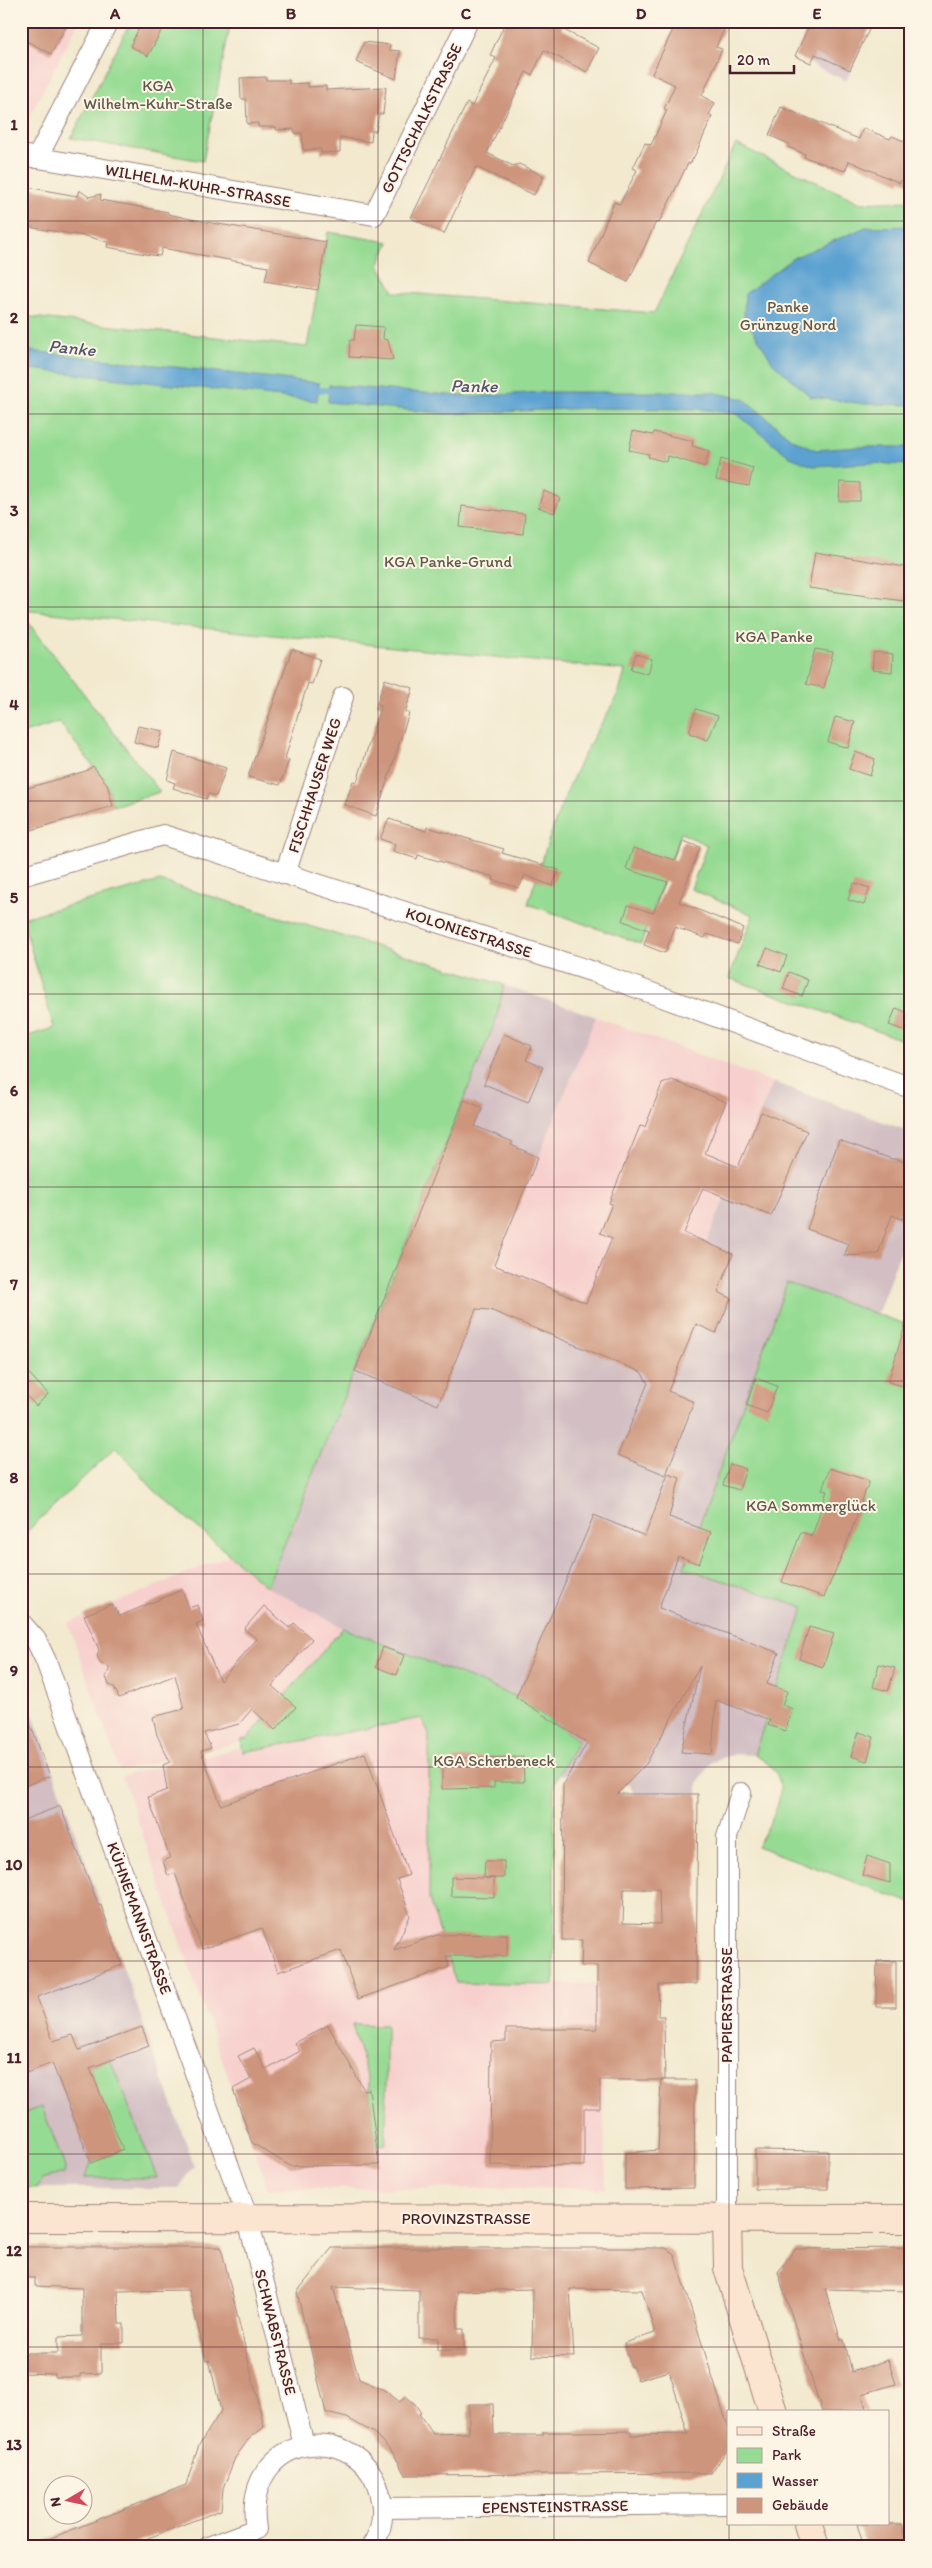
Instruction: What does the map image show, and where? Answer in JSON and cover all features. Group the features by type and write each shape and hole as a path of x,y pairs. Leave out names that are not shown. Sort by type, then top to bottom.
{"main road":[{"name":"PROVINZSTRASSE","path":"21,2218 911,2219"},
{"path":"726,2218 728,2268 772,2410"},
{"path":"809,2526 815,2547"}],"street":[{"path":"29,157 108,21"},
{"name":"GOTTSCHALKSTRASSE","path":"374,215 468,21"},
{"name":"WILHELM-KUHR-STRASSE","path":"29,157 374,215"},
{"name":"FISCHHAUSER WEG","path":"285,874 343,696"},
{"name":"KOLONIESTRASSE","path":"21,876 163,835 594,972 911,1088"},
{"name":"KÜHNEMANNSTRASSE","path":"21,1623 36,1640 52,1676 248,2219"},
{"name":"PAPIERSTRASSE","path":"726,2218 727,1837 741,1793"},
{"name":"SCHWABSTRASSE","path":"248,2219 304,2446"},
{"path":"208,2547 256,2528 253,2504 258,2483 266,2469 279,2458 304,2446 323,2445 344,2449 356,2456 366,2465 376,2481 383,2508 380,2529 371,2547"},
{"name":"EPENSTEINSTRASSE","path":"383,2508 727,2504"}],"shaded area":[{"path":"21,21 79,21 23,129 21,128"},
{"path":"811,21 873,21 846,81 795,56"},
{"path":"504,985 596,1017 478,1305 651,1376 773,1082 911,1132 911,1221 877,1315 787,1283 684,1568 804,1607 754,1755 733,1754 712,1762 698,1782 698,1794 634,1794 625,1774 558,1775 578,1739 517,1697 343,1628 267,1587 495,1022"},
{"path":"596,1017 773,1082 651,1376 478,1305"},
{"path":"230,1555 267,1587 343,1628 247,1740 120,1771 68,1623"},
{"path":"21,1681 194,2166 179,2188 21,2188"},
{"path":"422,1718 429,1735 456,1983 597,1984 596,2080 603,2080 606,2188 268,2189 122,1776 242,1747 244,1752"}],"green space":[{"name":"KGA Wilhelm-Kuhr-Straße","path":"131,21 231,21 203,161 71,138"},
{"path":"736,144 861,203 911,201 911,1043 729,978 753,915 691,889 707,845 681,833 641,944 528,904 560,808 590,743 614,702 625,670 21,610 21,316 307,347 328,232 389,242 379,265 394,292 654,313"},
{"path":"21,613 160,792 113,806 107,784 59,722 21,734"},
{"path":"160,881 504,985 495,1022 267,1587 154,1490 116,1447 21,1537 21,1038 54,1028 22,918"},
{"name":"KGA Sommerglück","path":"787,1283 911,1326 911,1903 757,1846 776,1809 780,1797 780,1785 776,1774 768,1764 754,1755 804,1607 684,1568"},
{"name":"KGA Scherbeneck","path":"343,1628 517,1697 578,1740 554,1783 554,1985 456,1983 429,1899 429,1735 422,1718 243,1752 241,1740 247,1739"},
{"path":"352,2024 386,2025 386,2144 376,2145 368,2080"},
{"path":"103,2041 157,2178 85,2178 91,2163 122,2150 79,2052"},
{"path":"42,2107 65,2167 64,2173 42,2179 37,2188 21,2187 21,2114"}],"water":[{"path":"911,226 911,405 865,404 811,397 773,363 744,316 745,294 793,258 866,227"},
{"path":"21,350 319,383 317,401 21,368"},
{"path":"329,385 474,397 541,392 712,392 744,399 792,439 816,450 857,447 911,447 911,465 869,463 813,466 790,457 737,414 701,409 590,408 449,414 328,402"}],"building":[{"path":"21,21 69,21 51,54 21,38"},
{"path":"506,21 561,21 562,29 599,48 587,72 544,50 532,75 526,72 487,153 513,166 519,164 544,176 534,195 476,167 444,234 411,218 467,103 472,106 496,58 490,55"},
{"path":"677,21 721,21 718,27 724,29 716,47 722,49 702,96 715,103 709,115 712,117 697,151 690,164 688,163 659,223 656,222 628,282 589,263 614,202 620,204 637,170 633,168 645,143 651,145 667,110 664,109 675,85 652,74"},
{"path":"811,21 873,21 850,70 815,54 811,63 795,56"},
{"path":"142,22 161,31 148,56 130,46"},
{"path":"364,42 390,45 389,50 400,51 396,79 356,62"},
{"path":"266,77 266,80 289,80 289,84 308,83 308,87 326,86 326,90 386,87 383,114 379,114 376,131 372,131 371,142 340,137 340,152 321,153 321,149 303,150 302,133 295,133 294,129 276,130 276,127 258,127 258,123 247,124 246,99 241,99 240,78"},
{"path":"781,107 859,139 863,128 890,139 892,136 911,144 911,184 901,180 900,183 849,161 845,171 804,157 805,154 788,147 789,144 769,135"},
{"path":"21,186 77,196 79,190 89,197 101,194 100,200 168,212 168,214 200,221 326,242 318,290 265,281 268,267 162,248 160,256 151,255 107,247 108,242 85,236 21,226"},
{"path":"356,325 384,327 383,339 388,340 393,360 349,357 350,340 354,340"},
{"path":"633,431 653,435 654,432 693,441 692,446 709,451 705,467 668,456 667,462 648,457 649,454 629,450"},
{"path":"721,459 753,468 749,486 716,480"},
{"path":"840,482 860,483 860,501 839,501"},
{"path":"544,491 560,498 554,513 538,507"},
{"path":"462,506 525,514 523,534 460,527"},
{"path":"815,552 911,568 911,602 809,588"},
{"path":"292,649 320,659 312,684 308,683 300,708 285,759 289,760 280,785 248,777"},
{"path":"815,649 833,652 824,688 806,684"},
{"path":"874,652 893,654 892,672 872,670"},
{"path":"636,654 652,659 648,674 631,669"},
{"path":"385,679 413,688 405,712 409,713 376,816 345,805 353,781 357,782 381,705 377,704"},
{"path":"696,709 718,716 708,740 689,733"},
{"path":"835,717 855,722 848,748 828,742"},
{"path":"138,726 163,731 158,748 134,742"},
{"path":"174,752 226,768 216,796 208,794 206,799 173,788 175,783 167,780"},
{"path":"855,752 875,759 870,776 849,769"},
{"path":"93,766 107,784 113,806 21,833 21,790 86,771"},
{"path":"389,819 426,831 427,827 504,849 502,853 559,870 552,886 525,875 519,888 493,880 494,877 418,855 417,859 393,851 395,844 380,839"},
{"path":"683,841 700,847 679,902 743,928 738,944 707,934 705,938 675,927 665,953 644,945 649,930 623,921 628,905 653,913 668,882 626,869 633,848 676,860"},
{"path":"854,883 870,888 864,905 848,900"},
{"path":"767,948 787,956 781,972 760,964"},
{"path":"789,972 808,980 802,996 783,989"},
{"path":"896,1008 911,1014 911,1033 889,1025"},
{"path":"504,1034 532,1046 526,1060 543,1067 528,1102 484,1084"},
{"path":"672,1080 726,1102 705,1153 738,1167 761,1112 807,1131 771,1216 703,1188 684,1233 733,1254 718,1292 731,1298 716,1333 696,1324 668,1391 694,1402 666,1475 618,1455 648,1383 641,1372 490,1310 476,1309 438,1405 355,1371 464,1100 483,1108 475,1126 513,1142 511,1145 538,1157 494,1265 586,1303 612,1238 600,1233 612,1204 609,1203 640,1126 645,1127 662,1084"},
{"path":"839,1140 892,1159 898,1159 911,1166 911,1222 892,1215 878,1254 844,1256 849,1244 807,1229"},
{"path":"908,1316 911,1316 911,1373 907,1387 888,1382"},
{"path":"21,1365 48,1394 36,1406 21,1390"},
{"path":"756,1378 777,1386 767,1413 746,1405"},
{"path":"730,1464 746,1469 739,1490 723,1485"},
{"path":"830,1468 869,1481 846,1546 824,1597 782,1582 801,1532 812,1536 827,1491 822,1490"},
{"path":"668,1474 680,1478 669,1517 711,1532 699,1564 678,1556 659,1608 779,1653 767,1684 787,1691 782,1705 793,1709 785,1731 768,1725 770,1720 716,1700 712,1754 681,1752 700,1666 646,1764 617,1794 698,1794 696,1984 659,1985 658,2016 664,2016 665,2080 600,2080 600,2108 584,2108 584,2166 490,2165 491,2042 506,2041 506,2029 597,2029 597,1966 581,1966 582,1940 562,1940 563,1784 587,1743 516,1697 594,1515 645,1536","holes":["624,1889 659,1889 660,1924 623,1923"]},
{"path":"182,1590 189,1608 197,1605 203,1621 196,1624 220,1681 257,1639 244,1629 264,1606 290,1628 294,1623 312,1639 272,1686 296,1707 275,1730 252,1709 239,1724 204,1733 211,1748 201,1751 221,1805 365,1753 409,1875 397,1879 410,1916 394,1950 437,1935 507,1934 507,1956 446,1956 449,1967 358,1999 341,1950 278,1972 262,1928 202,1949 175,1873 168,1876 163,1861 170,1858 148,1797 167,1790 163,1765 170,1762 157,1735 153,1717 184,1709 175,1675 119,1698 114,1687 109,1685 106,1677 110,1667 100,1663 97,1656 99,1650 84,1615 112,1604 120,1616"},
{"path":"809,1627 834,1634 823,1667 799,1659"},
{"path":"383,1647 404,1655 397,1675 376,1667"},
{"path":"879,1664 895,1668 888,1691 873,1687"},
{"path":"23,1705 50,1776 21,1787 21,1706"},
{"path":"859,1732 874,1737 867,1761 851,1756"},
{"path":"523,1757 524,1782 494,1782 494,1788 442,1789 442,1762 454,1762 454,1758"},
{"path":"60,1806 99,1906 101,1905 122,1965 37,1997 53,2041 73,2035 79,2050 142,2027 149,2046 90,2068 123,2150 91,2163 52,2063 21,2075 21,1821"},
{"path":"867,1856 890,1864 890,1883 862,1875"},
{"path":"485,1861 504,1861 504,1878 494,1878 494,1897 451,1896 451,1877 484,1878"},
{"path":"877,1961 896,1961 896,2007 876,2007"},
{"path":"328,2025 364,2090 369,2089 379,2165 290,2166 252,2143 233,2089 251,2079 238,2056 254,2048 266,2070 300,2051 295,2043"},
{"path":"661,2080 695,2080 694,2188 625,2189 625,2153 658,2150"},
{"path":"755,2150 828,2151 828,2189 755,2189"},
{"path":"21,2247 221,2247 264,2427 248,2440 235,2458 223,2488 221,2510 125,2547 28,2547 82,2526 92,2526 92,2522 186,2485 199,2445 221,2411 209,2360 206,2361 189,2290 118,2291 119,2324 124,2324 124,2343 101,2343 101,2373 80,2374 80,2377 55,2377 55,2374 21,2373 21,2353 58,2353 58,2337 82,2336 82,2288 35,2286 35,2278 21,2278"},
{"path":"332,2248 666,2248 674,2254 727,2424 727,2450 711,2473 405,2475 394,2454 374,2433 347,2418 326,2413 297,2292","holes":["333,2287 419,2290 419,2338 438,2338 438,2350 464,2350 464,2329 457,2329 457,2291 533,2289 532,2356 574,2357 570,2289 642,2290 655,2333 624,2343 631,2367 633,2366 638,2380 669,2371 688,2434 631,2435 631,2431 543,2432 543,2435 494,2435 493,2404 469,2404 469,2433 433,2434 419,2414 421,2413 415,2404 405,2396 400,2402 384,2390 359,2379"]},
{"path":"911,2248 911,2291 825,2289 841,2340 844,2340 852,2372 888,2360 896,2384 862,2394 866,2410 821,2410 778,2272 795,2249"},
{"path":"901,2524 908,2547 864,2547 858,2526"}],"waterway":[{"name":"Panke","path":"310,389 335,391"}],"park label":[{"name":"Panke Grünzug Nord","path":"788,315"},
{"name":"KGA Panke-Grund","path":"448,561"},
{"name":"KGA Panke","path":"774,636"}]}
